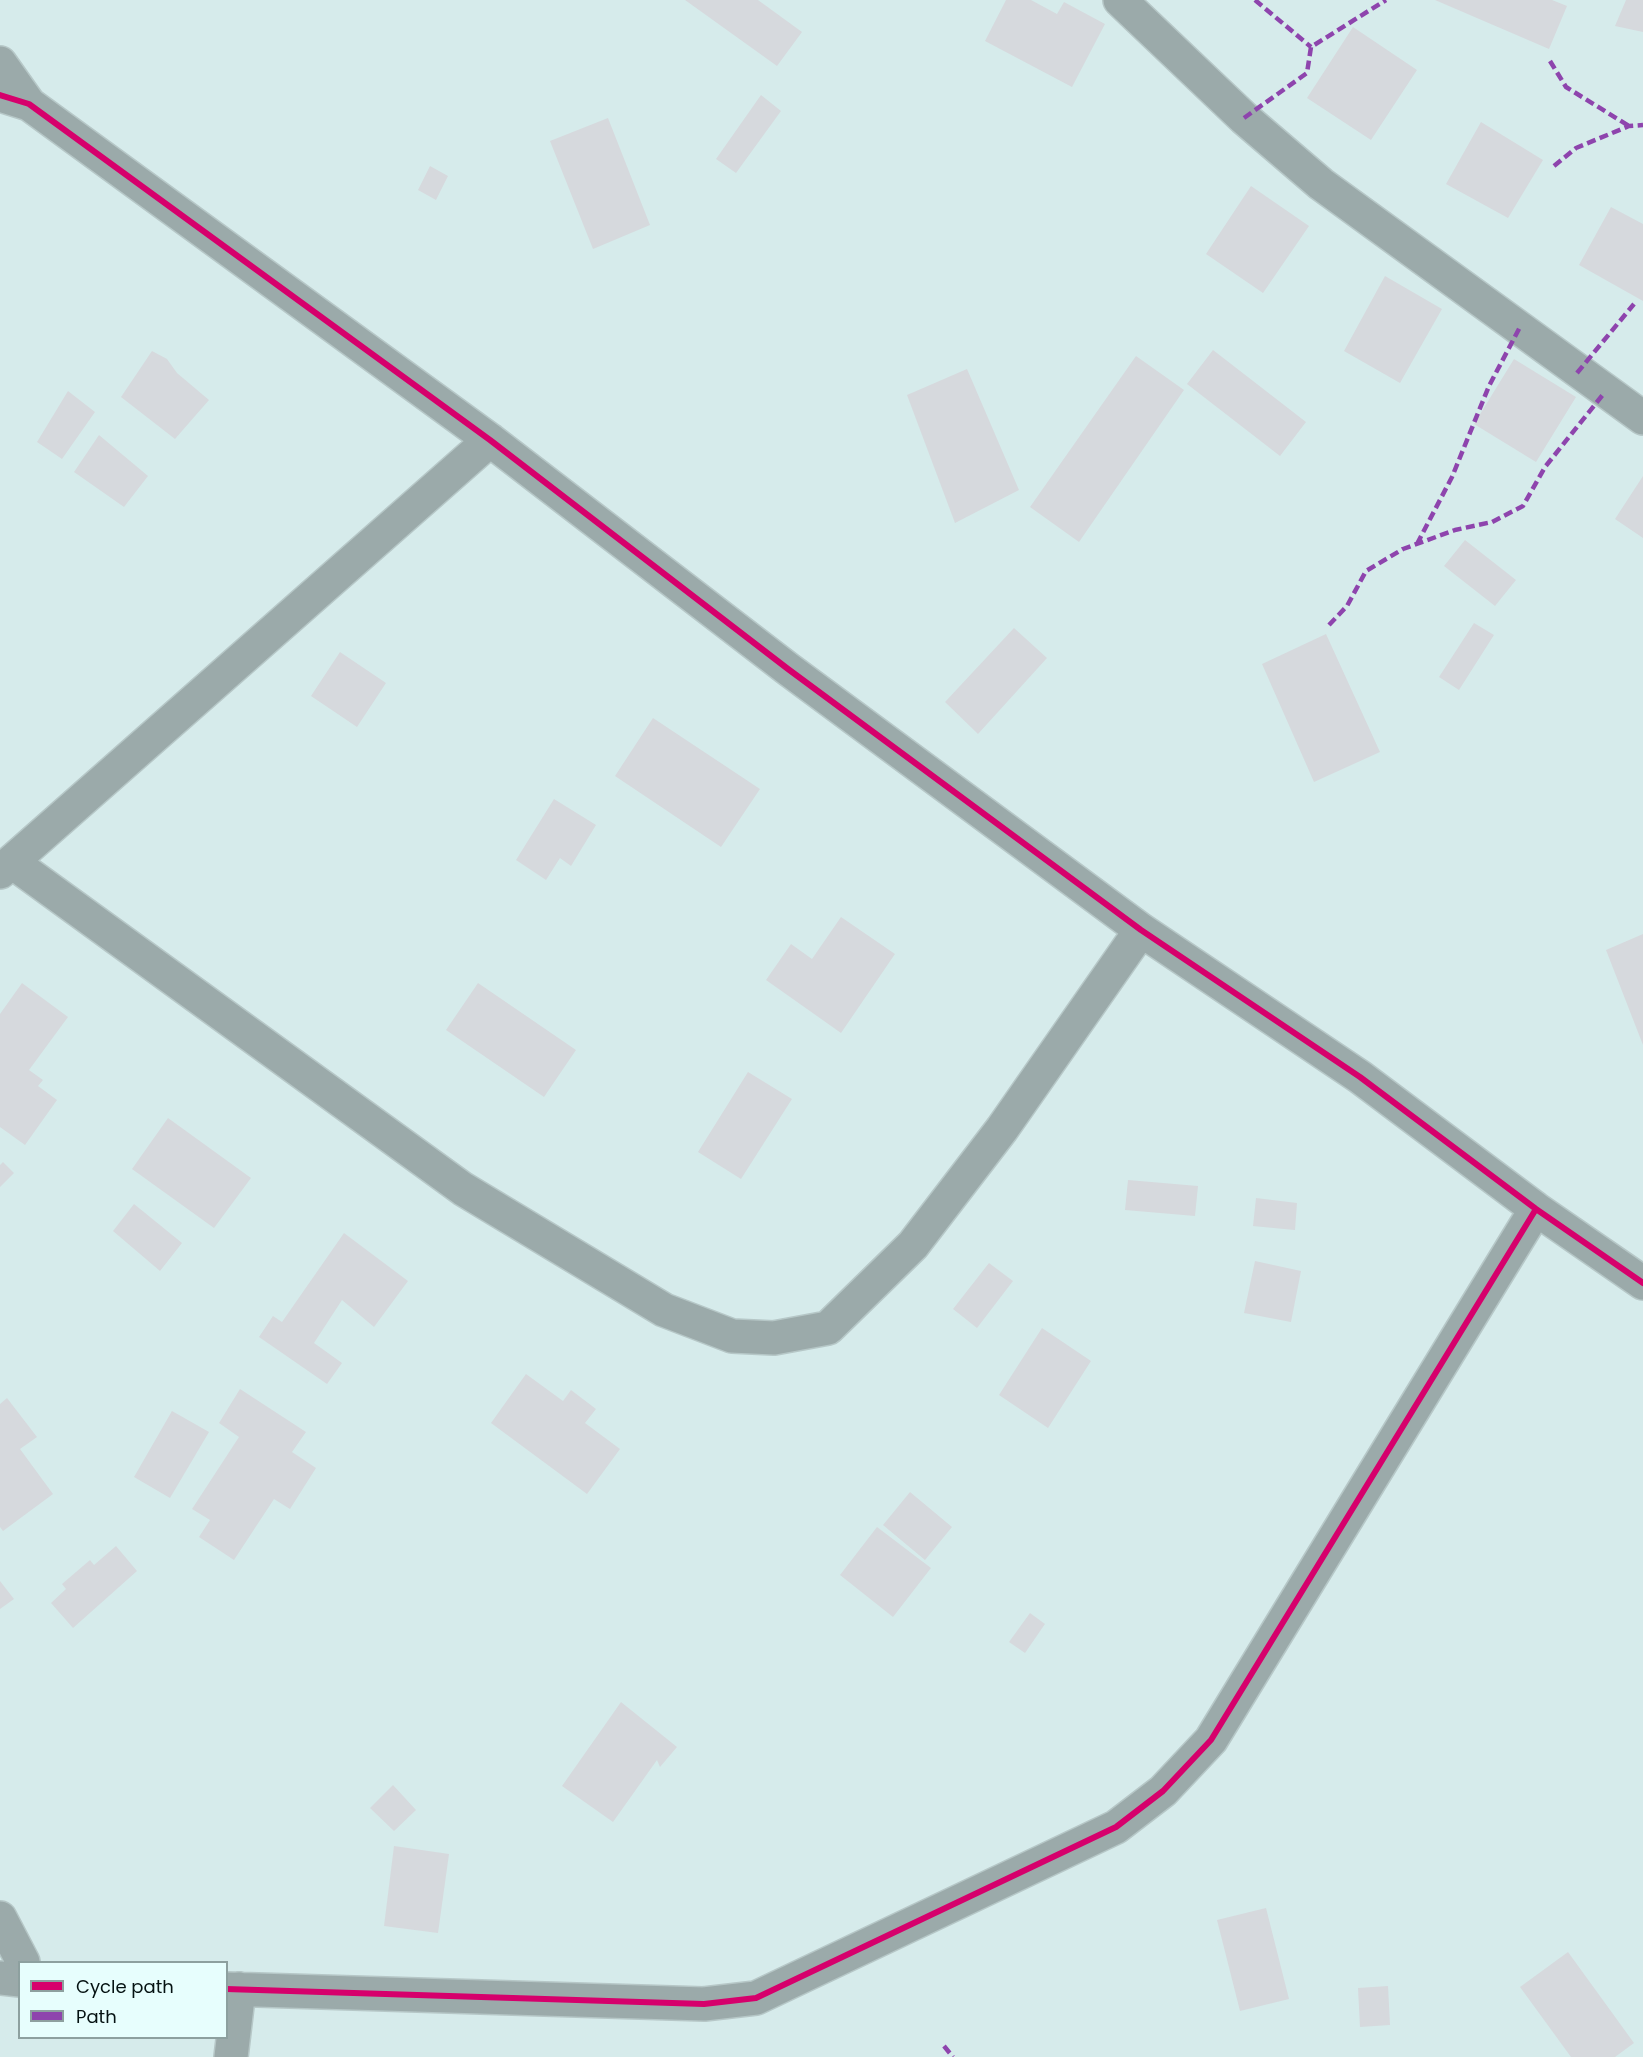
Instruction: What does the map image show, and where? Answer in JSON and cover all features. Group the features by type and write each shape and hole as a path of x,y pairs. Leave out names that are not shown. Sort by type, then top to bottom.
{"street":[{"path":"1120,0 1244,118 1321,184 1643,418"},
{"path":"0,63 14,100 490,440 788,669 1141,930 1360,1077 1536,1209 1643,1283"},
{"path":"490,440 6,867 463,1189 664,1310 732,1336 774,1338 828,1328 913,1245 1002,1129 1141,930"},
{"path":"231,2057 233,1989 704,2004 756,1998 1116,1827 1163,1791 1211,1740 1536,1209"},
{"path":"0,1918 22,1961"},
{"path":"0,1978 18,1980"}],"building":[{"path":"685,0 758,0 802,32 777,66"},
{"path":"1006,0 1031,0 1057,14 1064,2 1105,24 1072,87 985,41"},
{"path":"1435,0 1552,0 1567,6 1549,49"},
{"path":"1626,0 1643,0 1643,32 1615,26"},
{"path":"1353,27 1417,70 1371,140 1307,98"},
{"path":"761,95 781,111 736,173 716,159"},
{"path":"608,118 650,225 593,249 550,141"},
{"path":"1481,122 1543,160 1508,218 1446,184"},
{"path":"430,166 448,176 436,200 418,190"},
{"path":"1251,186 1309,226 1263,293 1206,254"},
{"path":"1611,207 1643,224 1643,301 1579,265"},
{"path":"1385,276 1442,309 1400,383 1344,351"},
{"path":"1213,350 1306,422 1280,456 1187,384"},
{"path":"152,351 167,359 177,373 209,400 175,439 121,397"},
{"path":"1136,356 1184,390 1079,542 1030,507"},
{"path":"1514,359 1576,397 1536,462 1474,424"},
{"path":"967,369 1019,490 955,523 907,395"},
{"path":"68,391 95,412 62,459 37,442"},
{"path":"99,435 148,476 124,507 74,472"},
{"path":"1643,476 1643,538 1615,519"},
{"path":"1465,540 1516,580 1495,606 1444,566"},
{"path":"1474,623 1494,635 1459,690 1439,677"},
{"path":"1014,628 1047,658 978,734 945,702"},
{"path":"1326,634 1380,752 1314,782 1262,664"},
{"path":"340,652 386,683 357,727 311,696"},
{"path":"653,718 760,789 721,847 615,776"},
{"path":"554,799 596,825 571,866 560,858 546,880 516,860"},
{"path":"841,917 895,954 841,1033 766,980 791,944 812,959"},
{"path":"1643,934 1643,1045 1606,950"},
{"path":"22,983 68,1017 29,1070 43,1080 38,1086 57,1100 25,1145 0,1127 0,1014"},
{"path":"478,983 576,1050 544,1097 446,1030"},
{"path":"748,1072 792,1099 741,1179 698,1152"},
{"path":"168,1118 251,1178 214,1228 132,1169"},
{"path":"3,1162 14,1173 0,1187 0,1165"},
{"path":"1128,1180 1198,1186 1195,1216 1125,1210"},
{"path":"1256,1198 1297,1203 1295,1230 1253,1226"},
{"path":"134,1204 182,1243 160,1271 113,1231"},
{"path":"344,1233 408,1281 374,1327 342,1300 314,1343 342,1363 327,1384 259,1337 273,1316 282,1322"},
{"path":"1255,1261 1301,1271 1291,1322 1244,1313"},
{"path":"989,1263 1013,1281 977,1328 953,1309"},
{"path":"1042,1328 1091,1361 1048,1428 999,1395"},
{"path":"526,1374 563,1401 571,1390 596,1409 585,1423 620,1449 587,1494 491,1423"},
{"path":"240,1389 306,1432 292,1452 316,1468 290,1509 274,1499 234,1560 199,1537 210,1520 192,1509 239,1437 219,1423"},
{"path":"7,1398 37,1437 20,1449 53,1494 3,1531 0,1527 0,1404"},
{"path":"172,1411 209,1432 170,1498 134,1477"},
{"path":"910,1492 952,1527 925,1560 883,1525"},
{"path":"877,1527 931,1568 893,1617 840,1575"},
{"path":"116,1546 137,1571 73,1628 51,1603 66,1589 62,1584 90,1560 94,1565"},
{"path":"0,1581 14,1599 0,1609"},
{"path":"1030,1613 1045,1624 1025,1653 1009,1642"},
{"path":"621,1702 677,1747 660,1767 657,1760 613,1822 562,1786"},
{"path":"393,1785 416,1810 394,1831 370,1808"},
{"path":"394,1846 449,1854 438,1933 384,1926"},
{"path":"1266,1908 1289,1999 1240,2011 1217,1920"},
{"path":"1568,1952 1634,2043 1615,2057 1571,2057 1520,1987"},
{"path":"1388,1986 1390,2025 1360,2027 1358,1988"}],"marked path":[{"path":"1255,0 1311,47"},
{"path":"1244,118 1307,73 1311,47 1386,0"},
{"path":"1550,61 1566,87 1629,126"},
{"path":"1554,166 1576,148 1629,126 1643,125"},
{"path":"1577,373 1634,304"},
{"path":"1417,544 1452,477 1489,386 1520,327"},
{"path":"1329,625 1347,606 1366,571 1403,549 1455,530 1492,522 1523,506 1545,467 1605,392"},
{"path":"944,2046 953,2057"}],"cycle path":[{"path":"0,95 29,104 490,440 788,669 1141,930 1360,1077 1536,1209 1643,1283"},
{"path":"228,1989 704,2004 756,1998 1116,1827 1163,1791 1211,1740 1536,1209"}]}
